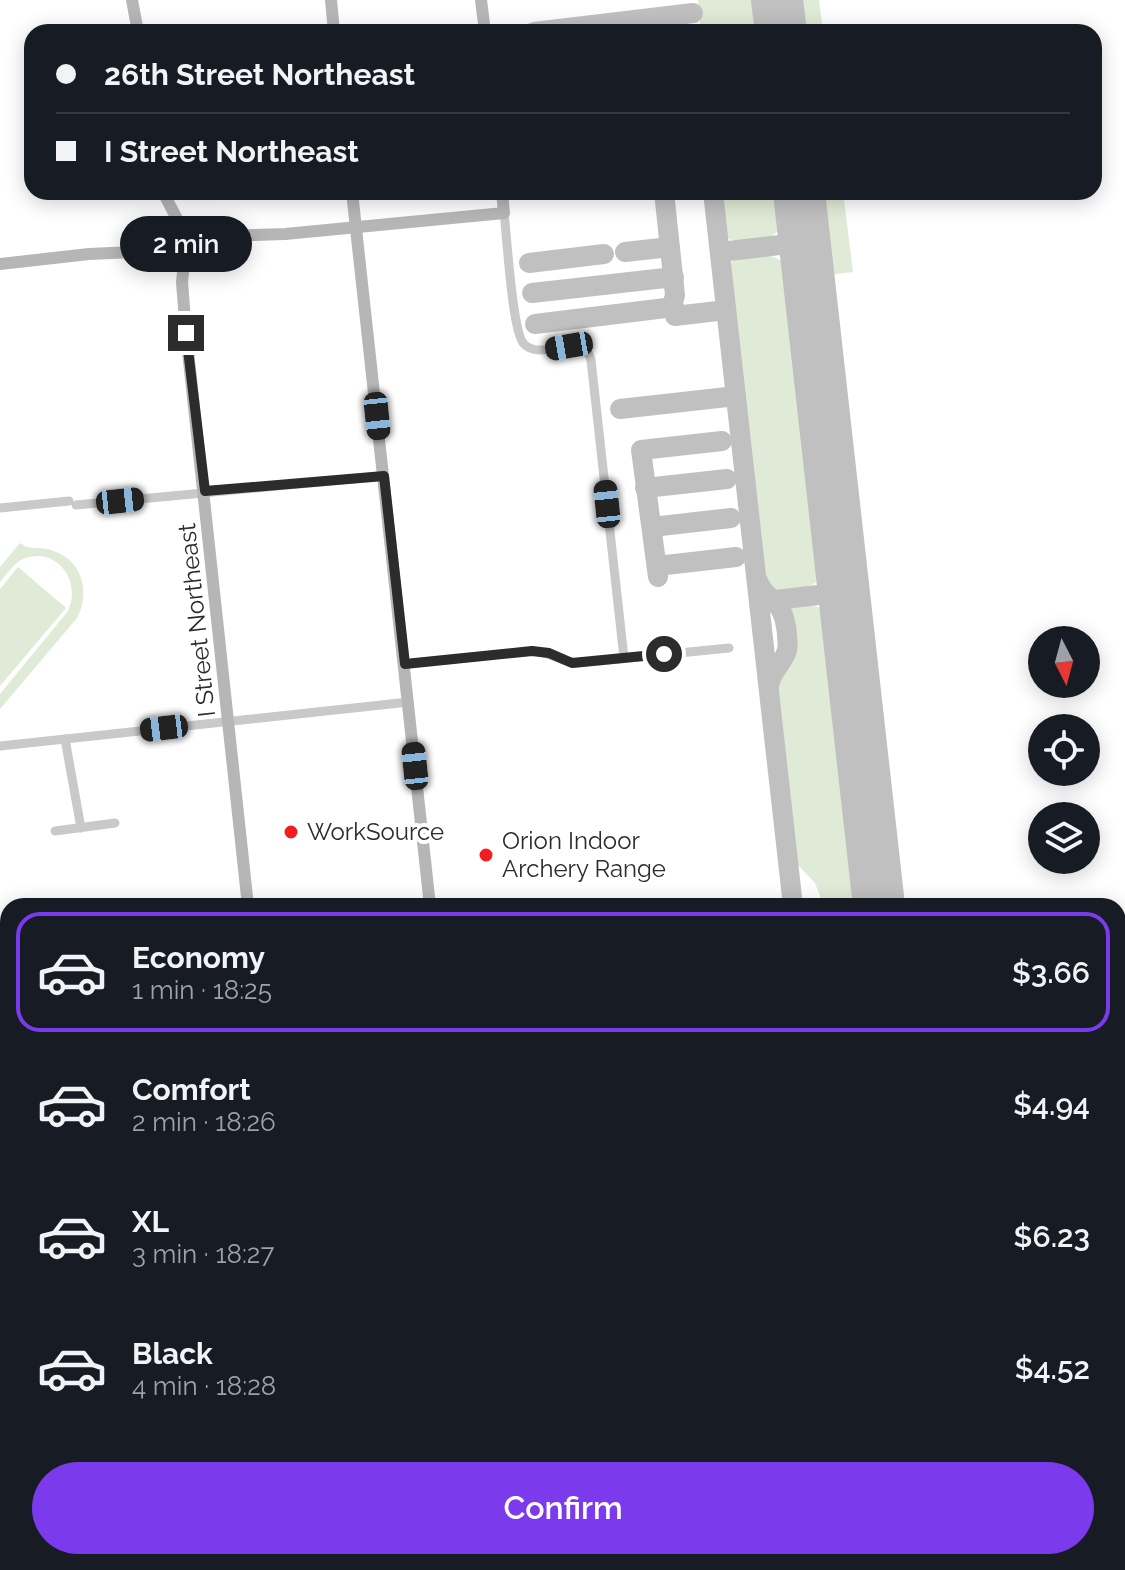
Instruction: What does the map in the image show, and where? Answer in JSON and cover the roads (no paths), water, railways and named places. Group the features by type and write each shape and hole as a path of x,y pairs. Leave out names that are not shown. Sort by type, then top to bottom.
{"street":[{"path":"132,0 136,24"},
{"path":"331,0 333,24"},
{"path":"481,0 484,24"},
{"name":"I Street Northeast","path":"166,200 176,236 189,244 177,254"},
{"path":"353,200 429,898"},
{"path":"503,200 517,326 524,344 542,350 569,346 584,348 591,360 624,658"},
{"path":"130,252 176,236 238,236 504,213"},
{"name":"I Street Northeast","path":"176,236 164,247 177,254"},
{"path":"0,264 130,252 177,254 238,236"},
{"name":"I Street Northeast","path":"177,254 247,898"},
{"path":"0,508 384,476"},
{"path":"405,664 532,651 549,653 572,663 729,648"},
{"path":"0,746 409,702"},
{"path":"65,739 81,828"},
{"path":"55,831 115,823"}],"place":[{"name":"WorkSource","path":"291,832"},
{"name":"Orion Indoor Archery Range","path":"486,855"}]}
